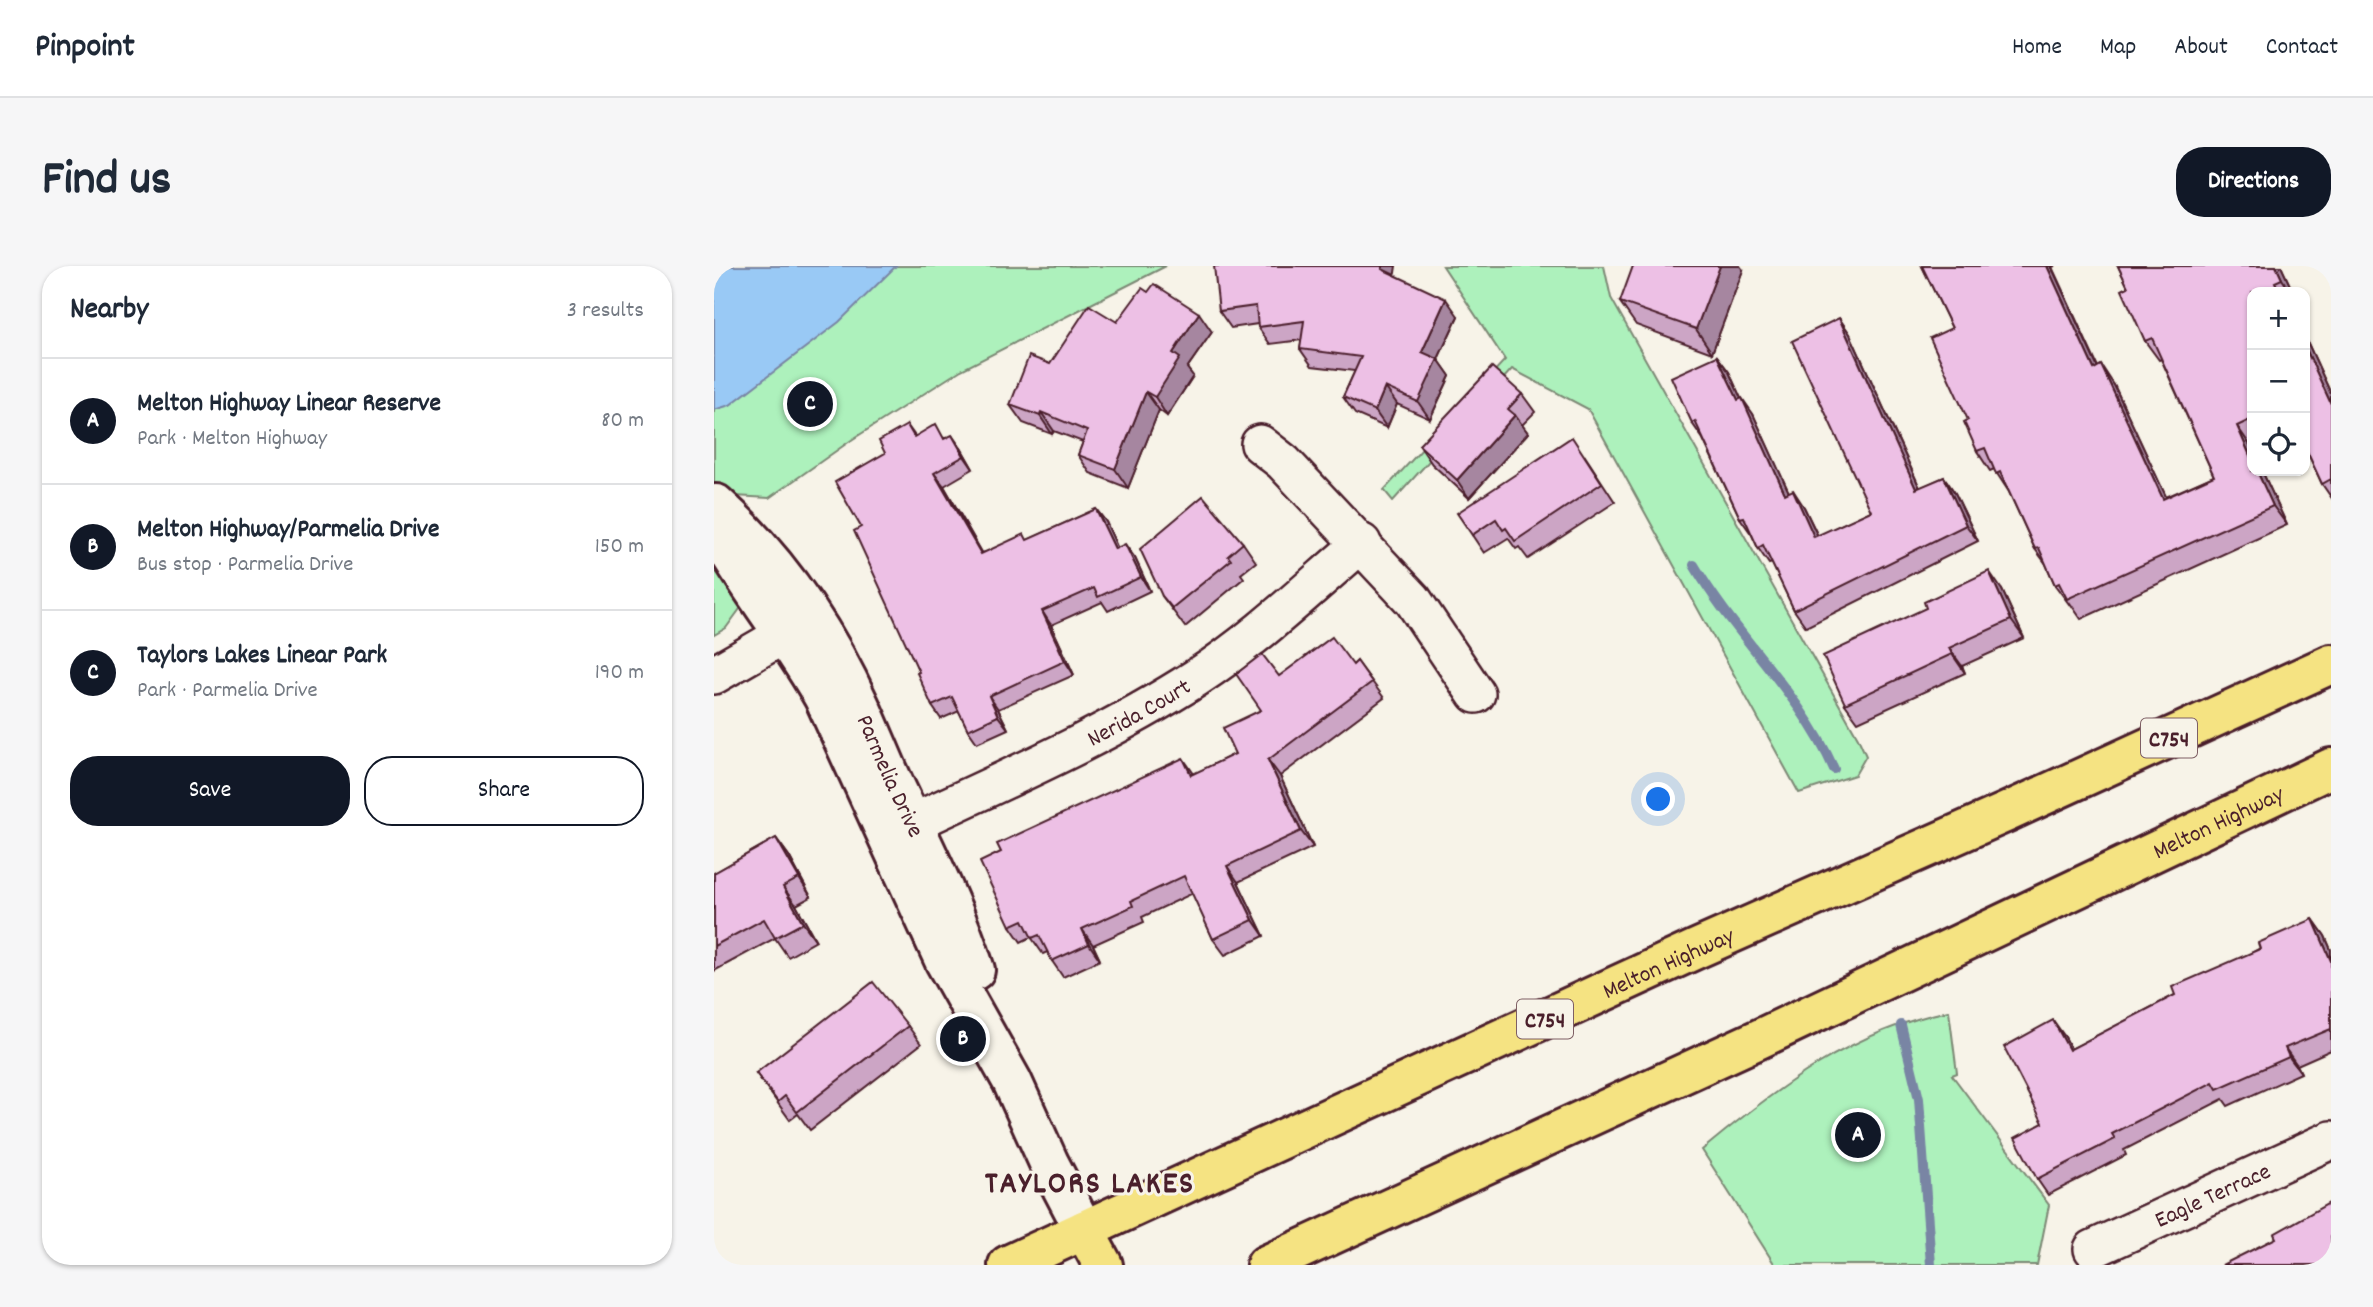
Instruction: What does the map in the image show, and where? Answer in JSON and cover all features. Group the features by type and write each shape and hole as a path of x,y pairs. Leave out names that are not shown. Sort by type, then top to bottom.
{"highway":[{"name":"Melton Highway","path":"1008,1265 1694,950 2007,812 2331,664"},
{"name":"Melton Highway","path":"1266,1265 1759,1039 2331,768"},
{"name":"Parmelia Drive","path":"1084,1230 1103,1265"}],"street":[{"path":"1260,444 1283,461 1413,600 1476,694"},
{"name":"Parmelia Drive","path":"720,521 799,626 824,698 900,829 944,962 1012,1081 1052,1169 1084,1230"},
{"name":"Nerida Court","path":"900,829 1056,757 1159,701 1199,676 1256,633 1362,543"},
{"path":"714,675 799,626"},
{"name":"Eagle Terrace","path":"2093,1249 2331,1140"}],"green space":[{"path":"714,266 1166,266 961,370 853,439 769,498 735,496 714,512"},
{"path":"1443,266 1604,266 1611,298 1858,738 1866,756 1855,775 1799,793 1588,409 1512,369 1393,501 1384,490 1505,360"},
{"path":"714,553 745,602 726,628 714,635"},
{"path":"1949,1011 1957,1073 1952,1075 2049,1205 2037,1265 1775,1265 1702,1150 1787,1084 1848,1047 1880,1032"}],"water":[{"path":"714,266 896,266 839,322 730,405 714,410"}],"building":[{"path":"1214,266 1382,266 1382,269 1446,299 1422,352 1438,359 1418,402 1385,387 1375,411 1343,397 1361,357 1300,349 1304,321 1258,327 1256,306 1219,311"},
{"path":"1633,266 1720,266 1696,329 1620,302"},
{"path":"1922,266 2047,266 2094,369 2101,365 2163,499 2214,476 2152,338 2145,341 2122,290 2128,287 2118,266 2276,266 2282,279 2275,282 2278,287 2247,287 2247,421 2237,426 2247,449 2247,476 2259,476 2273,506 2067,599 2059,583 2055,585 2039,548 2035,549 2000,472 1996,474 1985,448 1977,451 1964,422 1968,420 1930,338 1952,328"},
{"path":"1154,284 1199,313 1173,353 1180,358 1155,397 1146,392 1115,469 1078,455 1087,431 1041,412 1040,416 1010,405 1029,356 1050,364 1089,305 1117,322 1142,288 1148,292"},
{"path":"1839,318 1916,489 1944,477 1966,525 1794,610 1763,545 1758,548 1744,517 1740,518 1695,421 1692,423 1671,377 1717,356 1738,400 1742,398 1785,494 1793,490 1814,537 1871,511 1792,341"},
{"path":"2310,358 2331,404 2331,479 2322,484 2310,458"},
{"path":"1492,367 1522,394 1508,409 1515,415 1457,480 1419,445"},
{"path":"936,424 944,439 952,435 964,456 934,473 981,554 1024,534 1027,540 1096,509 1115,549 1125,544 1141,577 1098,597 1094,588 1042,611 1065,661 989,696 998,716 968,730 952,697 932,706 854,531 861,527 835,482 885,453 879,441 907,425 914,437"},
{"path":"1572,437 1602,483 1515,541 1496,519 1472,535 1457,513"},
{"path":"1203,496 1243,543 1228,556 1231,560 1172,608 1162,596 1140,549"},
{"path":"1989,571 2011,620 1949,648 1952,654 1845,704 1823,656 1926,608 1924,602"},
{"path":"1332,637 1353,665 1357,661 1372,682 1268,760 1301,831 1227,866 1253,920 1213,939 1184,876 1131,901 1133,906 1082,929 1089,944 1052,961 1039,935 1032,938 1023,920 1010,926 980,862 1001,852 997,844 1183,758 1191,775 1235,754 1223,728 1261,710 1236,674 1262,654 1279,676"},
{"path":"776,838 799,878 783,887 803,923 775,938 764,919 714,946 714,873"},
{"path":"2313,919 2331,961 2331,1029 2285,1048 2289,1057 2217,1089 2213,1082 2112,1134 2115,1139 2037,1179 2015,1138 2043,1123 2004,1047 2053,1020 2069,1050 2175,995 2172,987 2260,949 2258,943"},
{"path":"873,982 908,1026 797,1112 785,1096 778,1102 756,1073"},
{"path":"2331,1202 2331,1265 2222,1265 2276,1238 2274,1234"}],"waterway":[{"path":"1694,565 1729,617 1804,716 1834,769"},
{"path":"1901,1025 1919,1099 1931,1265"}],"place":[{"name":"Taylors Lakes Linear Park","path":"810,404"},
{"name":"Melton Highway/Parmelia Drive","path":"963,1039"},
{"name":"Melton Highway Linear Reserve","path":"1858,1135"}],"district":[{"name":"TAYLORS LAKES","path":"1090,1181"}]}
